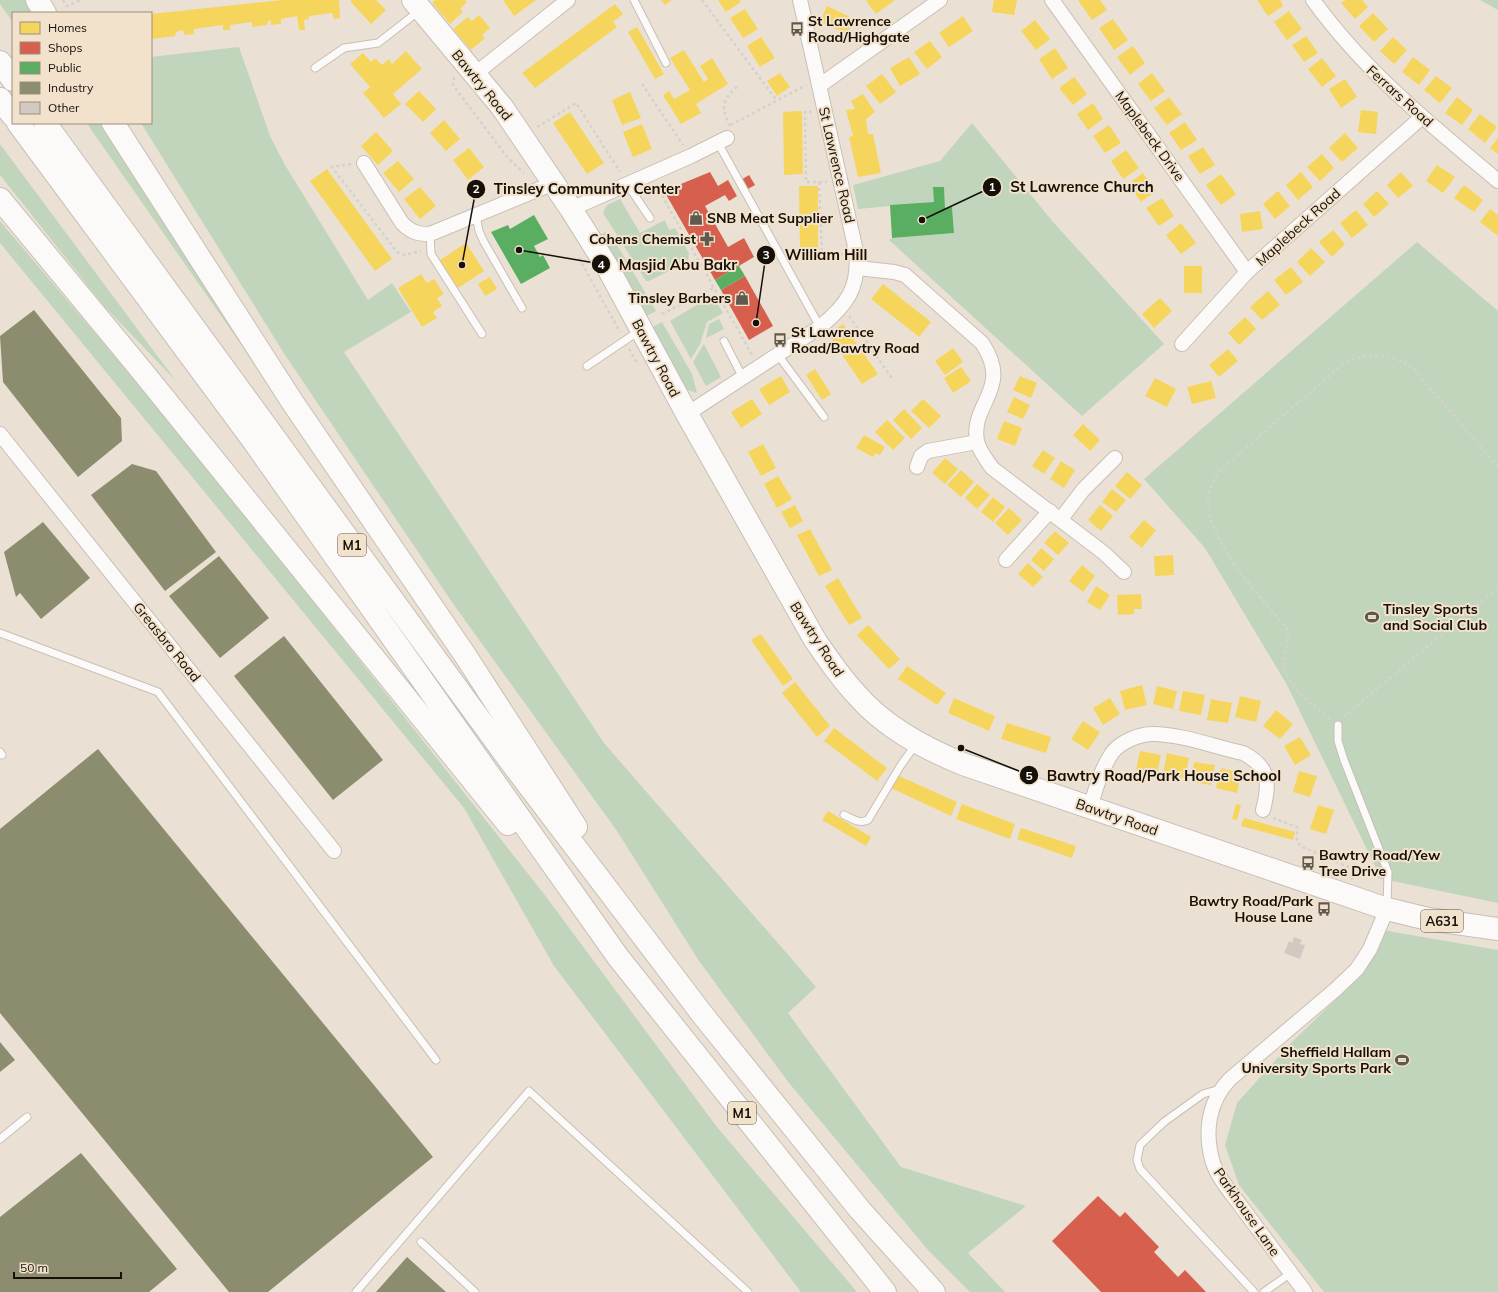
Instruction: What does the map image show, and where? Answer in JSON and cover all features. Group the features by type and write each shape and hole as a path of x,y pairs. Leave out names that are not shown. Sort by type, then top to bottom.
{"main road":[{"path":"37,0 44,12"},
{"name":"Bawtry Road","path":"417,5 502,107 522,136 546,186 570,209 608,268 633,335 687,414 788,593 835,670 857,696 905,735 963,764 1387,909 1428,919 1498,929"},
{"path":"0,62 12,79"},
{"path":"0,99 12,115"},
{"name":"M1","path":"19,124 252,440 618,957 885,1292"},
{"name":"M1","path":"45,124 513,765 702,1014 860,1210 934,1292"},
{"name":"M1","path":"114,124 293,403 466,655 665,964"},
{"path":"0,199 147,377 535,858 602,933"}],"street":[{"path":"468,67 568,0"},
{"name":"St Lawrence Road","path":"687,414 820,327 847,300 854,286 857,261 800,0"},
{"path":"818,82 940,0"},
{"name":"Maplebeck Drive","path":"1052,0 1247,272"},
{"name":"Ferrars Road","path":"1312,0 1334,30 1360,59 1422,117 1498,181"},
{"name":"Maplebeck Road","path":"1182,344 1247,272 1422,117"},
{"path":"570,209 691,156 725,136"},
{"path":"364,163 402,223 409,230 430,240 476,215 546,186"},
{"path":"857,261 905,275 985,348 992,361 994,372 993,384 979,421 977,442 992,468 1062,519 1104,553 1124,572"},
{"name":"Greasbro Road","path":"0,434 334,851"},
{"path":"917,467 921,456 928,451 977,442"},
{"path":"1062,519 1083,490 1115,458"},
{"path":"1006,560 1050,511"},
{"path":"1090,807 1104,768 1113,752 1124,743 1152,734 1169,736 1243,753 1251,757 1261,766 1266,777 1268,790 1263,810"},
{"name":"Parkhouse Lane","path":"1305,1292 1225,1185 1214,1165 1208,1132 1210,1115 1214,1101 1220,1089 1357,969 1370,948 1387,909"}],"lane":[{"path":"634,0 666,63"},
{"path":"315,68 344,48 378,43 417,5"},
{"path":"725,136 820,327"},
{"path":"627,184 650,218"},
{"path":"476,215 479,231 484,242 522,308"},
{"path":"430,240 438,268 482,334"},
{"path":"587,366 633,335"},
{"path":"724,341 742,378"},
{"path":"778,355 824,417"},
{"path":"0,633 158,692 436,1060"},
{"path":"1338,725 1338,741 1344,760 1388,872 1387,909"},
{"path":"844,815 857,821 868,820 900,765 917,742"},
{"path":"1220,1089 1203,1094 1164,1122 1140,1145 1137,1160 1140,1169 1254,1292"},
{"path":"356,1292 529,1091 748,1292"},
{"path":"0,1139 27,1117"},
{"path":"421,1242 475,1292"},
{"path":"1264,1292 1291,1273"}],"path":[{"path":"63,0 67,6 81,0"},
{"path":"702,0 777,101"},
{"path":"468,67 455,68 453,85 507,157 546,186"},
{"path":"725,136 777,101 818,82"},
{"path":"642,84 691,156"},
{"path":"725,136 724,100 729,93 738,86"},
{"path":"522,136 576,103 627,184"},
{"path":"825,112 805,112 806,182 840,182"},
{"path":"364,163 332,167 397,252 405,255 416,254 430,240"},
{"path":"650,174 713,288 759,367"},
{"path":"819,182 822,254 857,261"},
{"path":"575,251 633,335 640,368"},
{"path":"662,314 713,288"},
{"path":"842,306 893,380"},
{"path":"1498,467 1412,366 1398,358 1378,354 1359,357 1342,364 1218,472 1208,497 1210,512 1220,544 1288,630 1290,639 1284,662 1284,671 1290,682 1303,696 1338,725 1346,714 1498,588"},
{"path":"1263,810 1277,820 1297,827 1297,840 1300,846 1355,870 1348,896"}],"green space":[{"path":"0,0 26,0 34,12 12,12 12,21 0,4"},
{"path":"1480,0 1498,0 1498,10"},
{"path":"239,47 270,136 285,165 368,300 392,283 411,312 344,352 604,743 816,987 788,1013 901,1167 1026,1206 968,1253 1005,1292 970,1292 928,1250 789,1083 699,961 617,831 454,605 285,355 142,124 152,124 152,57"},
{"path":"972,123 1053,222 1164,344 1082,416 889,240 892,238 954,233 952,207 945,208 944,187 934,188 934,202 858,209 853,185 940,161"},
{"path":"88,124 107,124 254,363"},
{"path":"0,144 176,381 104,306 0,175"},
{"path":"620,199 640,233 665,220 669,230 675,228 689,253 688,261 649,281 646,281 603,213 607,205"},
{"path":"0,221 192,448 544,894 717,1127 857,1292 801,1292 554,966 464,808 0,243"},
{"path":"606,232 616,243 656,311 643,318 597,236"},
{"name":"Tinsley Sports and Social Club","path":"1417,242 1498,311 1498,903 1378,878 1378,872 1287,685 1205,548 1144,479"},
{"path":"710,297 715,300 723,313 707,322 700,344 691,359 670,321"},
{"path":"719,319 724,329 706,338 709,324"},
{"path":"662,322 692,374 697,393 685,389 649,329"},
{"path":"704,344 721,377 706,386 693,362"},
{"name":"Sheffield Hallam University Sports Park","path":"1382,930 1498,950 1498,1292 1324,1292 1239,1185 1225,1145 1237,1103 1290,1044 1366,970"}],"building: Homes":[{"path":"283,0 339,0 340,18 334,19 332,13 309,16 309,19 304,20 305,30 299,30 297,16 281,19 281,24 271,25 271,20 268,21 267,25 252,27 252,22 230,25 230,30 223,30 223,25 194,29 194,34 184,35 183,30 176,32 175,36 152,39 152,14"},
{"path":"376,0 386,10 371,24 350,1"},
{"path":"435,0 465,0 467,2 460,9 463,12 450,24 432,3"},
{"path":"503,0 536,0 514,16"},
{"path":"661,0 672,0 665,5"},
{"path":"718,0 739,0 741,2 726,12"},
{"path":"895,0 876,14 866,1"},
{"path":"994,0 1017,0 1014,15 992,12"},
{"path":"1078,0 1100,0 1107,10 1092,20"},
{"path":"1257,0 1280,0 1283,6 1268,16"},
{"path":"1345,0 1362,0 1368,7 1355,19 1341,3"},
{"path":"615,4 623,14 613,22 617,27 535,88 522,73"},
{"path":"827,6 854,19 847,34 820,22"},
{"path":"745,9 758,29 743,38 730,18"},
{"path":"1289,11 1302,29 1287,40 1274,22"},
{"path":"1373,13 1388,29 1374,42 1359,26"},
{"path":"479,15 490,28 482,35 485,38 471,50 453,29 468,17 472,21"},
{"path":"963,16 973,31 949,47 939,33"},
{"path":"1113,19 1128,40 1114,50 1099,28"},
{"path":"1035,20 1050,39 1036,50 1021,31"},
{"path":"637,27 664,74 655,79 628,32"},
{"path":"1306,36 1318,53 1304,62 1292,45"},
{"path":"761,37 775,58 760,67 747,46"},
{"path":"1393,37 1407,50 1394,64 1380,51"},
{"path":"930,41 942,57 927,69 914,52"},
{"path":"1133,46 1145,63 1130,75 1117,57"},
{"path":"1055,48 1068,68 1052,79 1039,59"},
{"path":"684,50 704,82 708,79 700,66 712,58 728,84 696,104 701,113 681,124 663,95 669,91 674,99 690,90 670,58"},
{"path":"406,51 422,69 393,94 401,104 384,118 363,93 370,87 350,64 363,53 371,62 375,58 382,65 389,59 392,64"},
{"path":"909,57 920,74 900,86 890,68"},
{"path":"1413,57 1430,70 1419,85 1402,72"},
{"path":"1322,58 1336,76 1322,87 1308,69"},
{"path":"780,73 790,87 777,96 767,81"},
{"path":"1152,73 1165,91 1151,101 1138,84"},
{"path":"882,74 896,92 880,104 866,86"},
{"path":"1436,76 1452,88 1440,103 1424,90"},
{"path":"1074,77 1087,94 1073,105 1059,88"},
{"path":"1345,79 1357,97 1341,108 1329,89"},
{"path":"419,91 436,109 423,122 405,104"},
{"path":"630,92 641,118 622,125 612,100"},
{"path":"863,94 875,112 866,119 868,134 873,134 881,173 858,177 849,137 853,136 846,110 855,109 851,101"},
{"path":"1169,97 1182,114 1167,125 1154,108"},
{"path":"1457,97 1473,110 1462,125 1445,113"},
{"path":"1093,103 1103,119 1088,130 1077,114"},
{"path":"1361,110 1378,112 1376,134 1358,132"},
{"path":"802,111 803,174 784,175 783,112"},
{"path":"570,112 604,163 587,174 553,123"},
{"path":"1480,114 1497,127 1485,143 1468,129"},
{"path":"444,120 460,139 446,151 430,133"},
{"path":"1185,122 1197,140 1181,150 1169,133"},
{"path":"642,124 652,149 633,157 623,132"},
{"path":"1109,125 1121,143 1105,153 1093,136"},
{"path":"376,132 393,151 378,165 361,146"},
{"path":"1345,133 1358,148 1342,162 1329,148"},
{"path":"1498,138 1498,154 1490,148"},
{"path":"1203,147 1215,165 1200,174 1188,156"},
{"path":"469,148 484,167 468,180 453,160"},
{"path":"1126,150 1139,168 1123,179 1111,161"},
{"path":"1322,154 1334,168 1320,181 1307,167"},
{"path":"398,161 414,179 399,192 383,173"},
{"path":"1437,165 1455,177 1443,193 1426,181"},
{"path":"327,169 392,259 375,271 310,181"},
{"path":"1301,172 1313,187 1298,200 1286,185"},
{"path":"1401,172 1413,186 1398,198 1387,185"},
{"path":"1143,173 1156,191 1141,202 1128,184"},
{"path":"1221,174 1236,194 1221,205 1206,185"},
{"path":"1464,185 1483,200 1474,212 1454,198"},
{"path":"799,186 818,186 818,248 800,248"},
{"path":"420,187 436,206 420,219 404,199"},
{"path":"1278,191 1290,206 1275,219 1263,204"},
{"path":"1377,191 1389,204 1374,217 1363,204"},
{"path":"1162,198 1174,216 1159,226 1146,208"},
{"path":"1490,209 1498,215 1498,236 1480,222"},
{"path":"1356,210 1368,225 1352,238 1340,223"},
{"path":"1260,211 1263,229 1242,232 1240,214"},
{"path":"1181,223 1196,243 1181,254 1166,235"},
{"path":"1333,230 1345,244 1332,257 1319,242"},
{"path":"466,243 484,271 458,288 440,260"},
{"path":"1311,248 1325,262 1310,276 1297,262"},
{"path":"1184,266 1202,266 1202,293 1184,293"},
{"path":"1291,267 1303,282 1286,295 1274,280"},
{"path":"421,274 427,283 434,279 444,294 437,298 442,306 433,312 437,318 422,327 398,288"},
{"path":"490,277 497,289 485,296 478,284"},
{"path":"883,284 931,322 919,337 871,299"},
{"path":"1268,291 1280,305 1262,320 1250,307"},
{"path":"1160,298 1172,311 1154,328 1142,314"},
{"path":"1245,317 1256,329 1239,345 1228,333"},
{"path":"843,324 878,374 862,384 828,334"},
{"path":"953,348 963,362 945,375 935,361"},
{"path":"1228,349 1238,361 1219,377 1209,365"},
{"path":"961,367 971,381 953,393 944,378"},
{"path":"815,369 831,394 822,400 806,375"},
{"path":"781,376 790,392 769,405 759,389"},
{"path":"1020,376 1037,383 1031,398 1013,390"},
{"path":"1155,378 1176,389 1167,407 1145,396"},
{"path":"1211,381 1216,398 1192,404 1187,387"},
{"path":"1014,397 1030,405 1023,419 1007,412"},
{"path":"752,399 762,414 741,428 731,412"},
{"path":"923,399 941,416 929,428 911,411"},
{"path":"904,409 922,428 911,439 893,420"},
{"path":"887,420 905,438 893,450 875,432"},
{"path":"1004,421 1022,428 1015,446 997,439"},
{"path":"1083,424 1100,440 1090,451 1073,435"},
{"path":"864,435 885,447 880,455 875,453 873,457 856,448"},
{"path":"763,444 776,468 761,476 748,452"},
{"path":"1043,450 1055,458 1044,474 1032,466"},
{"path":"945,458 958,469 945,484 932,473"},
{"path":"1061,461 1075,470 1064,488 1050,479"},
{"path":"961,470 974,482 961,497 947,485"},
{"path":"1127,472 1142,485 1130,499 1115,486"},
{"path":"778,476 792,499 777,508 764,484"},
{"path":"977,484 990,495 977,509 965,498"},
{"path":"1112,489 1126,500 1116,512 1102,502"},
{"path":"993,497 1005,507 993,522 981,512"},
{"path":"795,505 803,521 790,528 781,512"},
{"path":"1100,505 1113,516 1101,531 1088,520"},
{"path":"1009,508 1022,520 1008,535 995,523"},
{"path":"1144,520 1156,530 1142,548 1129,537"},
{"path":"810,529 832,570 819,576 797,535"},
{"path":"1055,531 1069,543 1058,555 1044,543"},
{"path":"1041,548 1054,559 1044,571 1031,560"},
{"path":"1173,555 1174,575 1155,576 1154,556"},
{"path":"1028,563 1043,577 1033,587 1018,574"},
{"path":"1082,565 1095,576 1083,592 1069,581"},
{"path":"838,578 862,618 849,625 825,586"},
{"path":"1096,586 1110,595 1100,610 1087,602"},
{"path":"1141,594 1142,609 1134,609 1134,614 1118,615 1117,595"},
{"path":"868,625 900,659 889,669 857,635"},
{"path":"761,634 793,679 783,686 751,640"},
{"path":"907,666 946,693 937,705 898,679"},
{"path":"795,682 830,726 817,737 782,693"},
{"path":"1142,685 1147,705 1125,710 1120,691"},
{"path":"1157,686 1177,691 1173,709 1153,704"},
{"path":"1183,691 1205,695 1201,715 1179,711"},
{"path":"1240,696 1261,701 1256,722 1235,717"},
{"path":"954,698 995,716 989,731 948,713"},
{"path":"1110,698 1120,714 1103,725 1093,708"},
{"path":"1211,699 1232,703 1228,723 1207,720"},
{"path":"1276,710 1293,724 1280,739 1263,726"},
{"path":"1083,721 1100,732 1088,750 1071,739"},
{"path":"1007,723 1051,737 1046,753 1001,739"},
{"path":"834,728 887,768 877,781 824,741"},
{"path":"1300,737 1311,755 1295,765 1284,746"},
{"path":"1140,751 1161,755 1157,774 1136,770"},
{"path":"1167,753 1189,758 1185,778 1163,774"},
{"path":"1194,762 1215,765 1211,785 1191,782"},
{"path":"1221,768 1241,773 1237,793 1216,788"},
{"path":"1299,771 1317,776 1310,797 1293,792"},
{"path":"897,775 957,802 951,816 891,788"},
{"path":"962,804 1015,824 1010,839 956,819"},
{"path":"1236,804 1241,805 1237,820 1232,819"},
{"path":"1318,805 1334,810 1326,834 1310,829"},
{"path":"828,811 871,837 866,846 822,820"},
{"path":"1244,818 1295,832 1293,840 1241,826"},
{"path":"1021,828 1076,846 1072,858 1017,839"}],"building: Shops":[{"path":"710,172 718,186 728,180 737,196 729,201 725,195 705,206 728,247 744,238 754,257 715,280 664,191"},
{"path":"749,175 755,185 746,190 741,180"},
{"path":"745,276 773,326 749,340 721,290"},
{"path":"1098,1196 1120,1217 1125,1212 1159,1247 1154,1252 1178,1277 1185,1270 1206,1292 1101,1292 1052,1241"}],"building: Public":[{"path":"933,187 944,187 945,208 952,207 954,233 892,238 890,205 934,202"},
{"path":"534,215 548,239 534,246 540,257 543,255 550,268 521,284 491,232 508,225 510,229"},
{"path":"739,266 745,276 721,290 715,280"}],"building: Industry":[{"path":"34,310 121,418 122,441 78,477 3,382 0,336"},
{"path":"132,464 156,471 216,552 165,591 91,495"},
{"path":"43,522 90,578 41,619 20,593 16,597 4,552"},
{"path":"219,556 269,618 220,658 169,596"},
{"path":"284,636 383,760 333,800 234,676"},
{"path":"98,749 433,1157 268,1292 229,1292 0,1013 0,829"},
{"path":"0,1042 15,1060 0,1072"},
{"path":"81,1153 177,1269 149,1292 0,1292 0,1217"},
{"path":"407,1257 446,1292 376,1292"}],"building: Other":[{"path":"1294,937 1302,940 1300,944 1305,945 1300,959 1284,953 1289,941 1292,943"}],"place":[{"name":"St Lawrence Road/Highgate","path":"797,29"},
{"name":"SNB Meat Supplier","path":"696,218"},
{"name":"St Lawrence Church","path":"922,220"},
{"name":"Cohens Chemist","path":"707,239"},
{"name":"Masjid Abu Bakr","path":"519,250"},
{"name":"Tinsley Community Center","path":"462,265"},
{"name":"Tinsley Barbers","path":"742,298"},
{"name":"William Hill","path":"756,323"},
{"name":"St Lawrence Road/Bawtry Road","path":"780,340"},
{"name":"Tinsley Sports and Social Club","path":"1372,617"},
{"name":"Bawtry Road/Park House School","path":"961,748"},
{"name":"Bawtry Road/Yew Tree Drive","path":"1308,863"},
{"name":"Bawtry Road/Park House Lane","path":"1324,909"},
{"name":"Sheffield Hallam University Sports Park","path":"1402,1060"}]}
